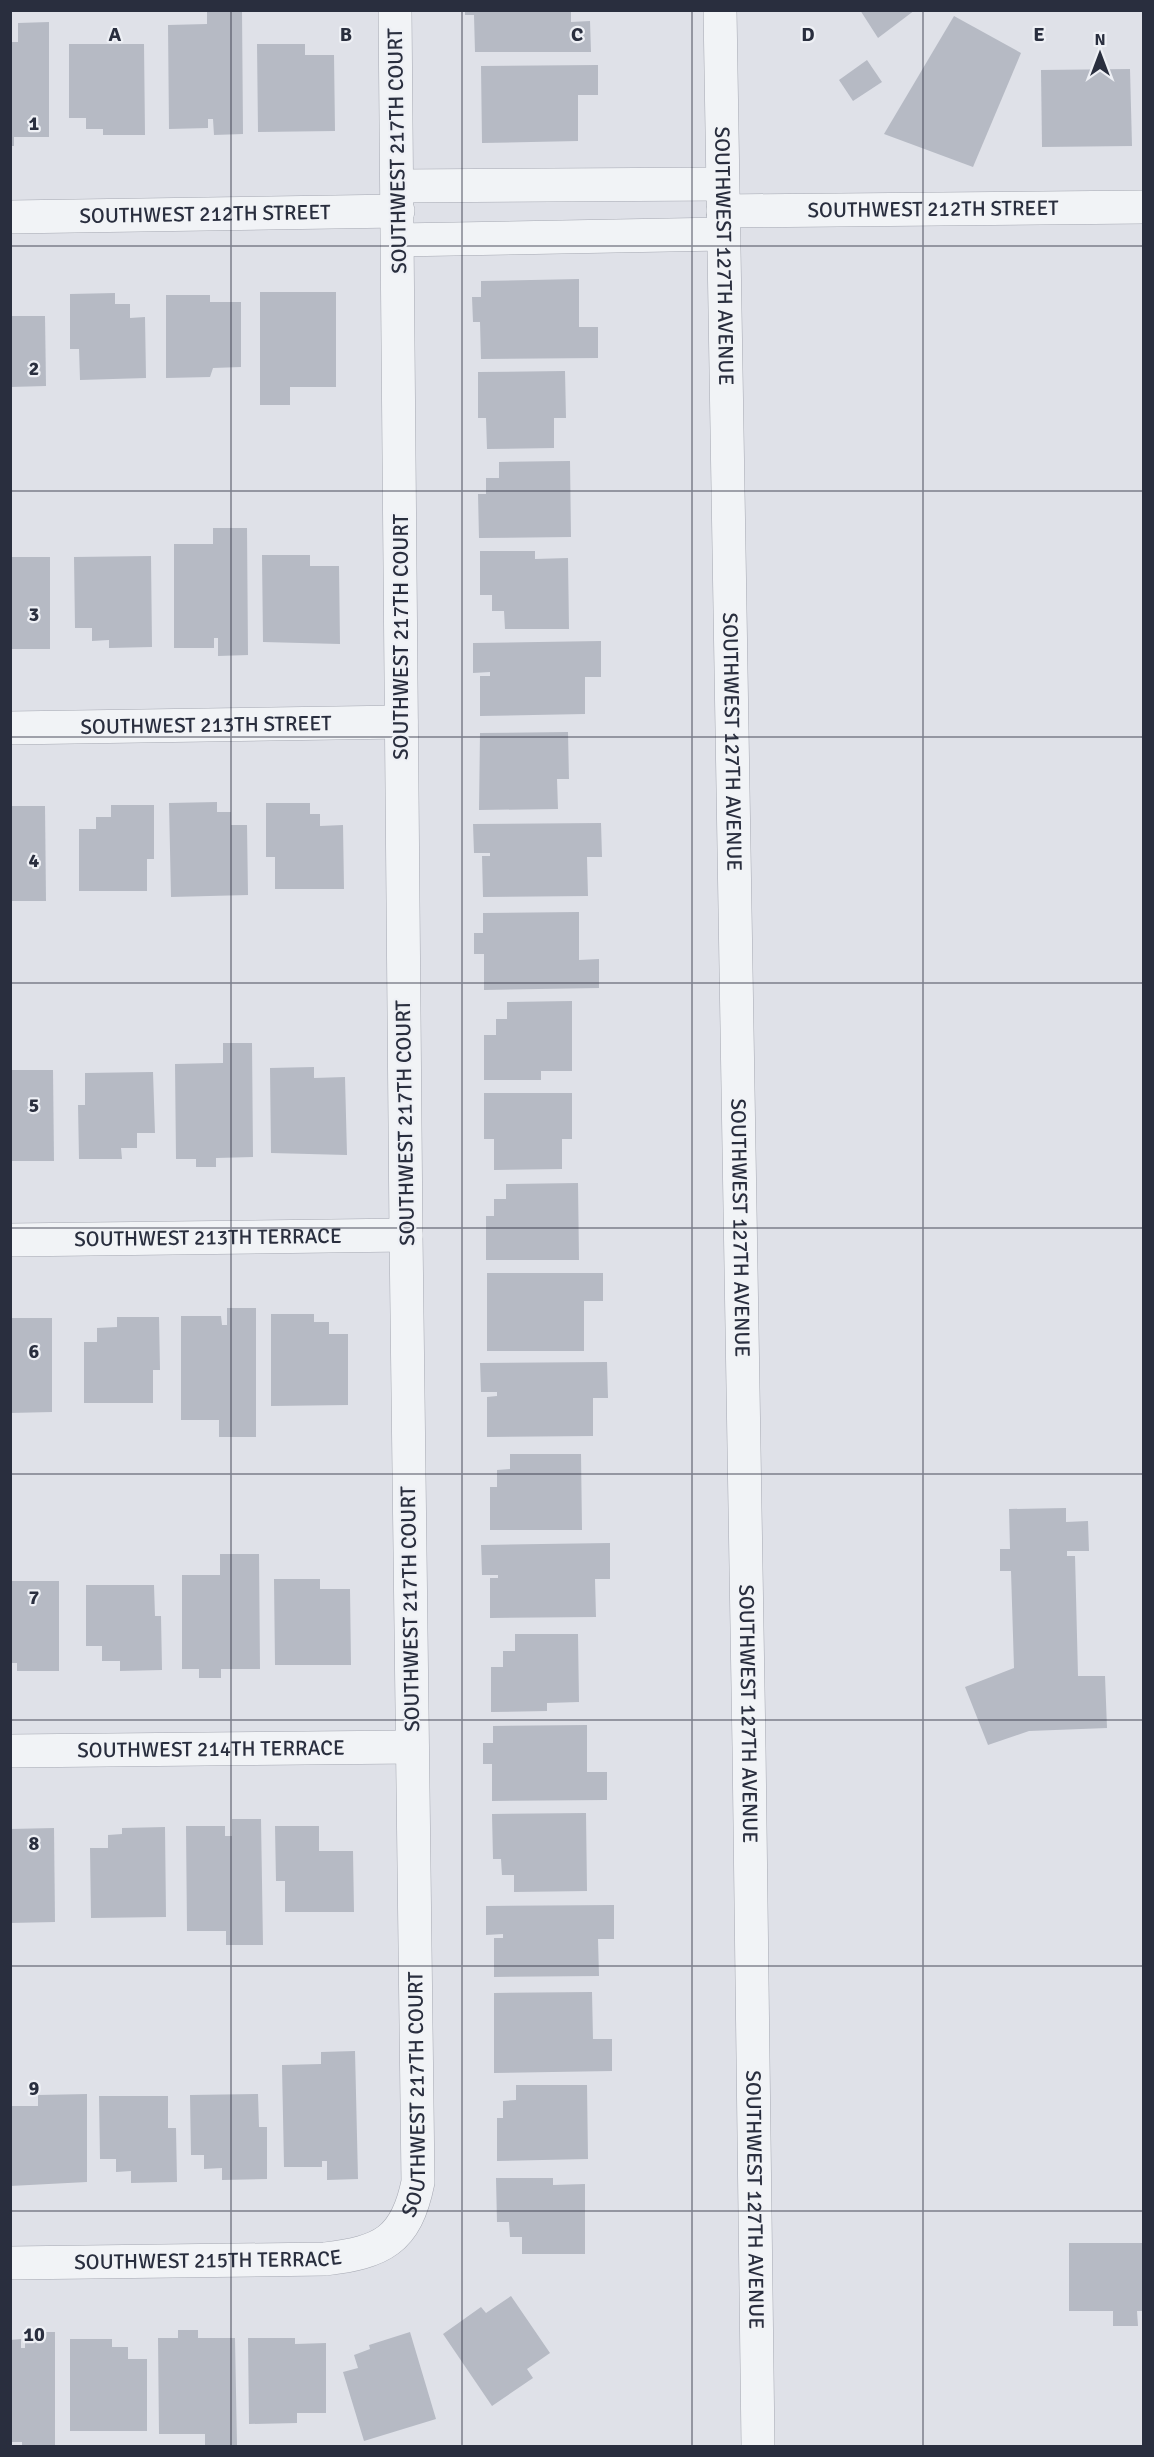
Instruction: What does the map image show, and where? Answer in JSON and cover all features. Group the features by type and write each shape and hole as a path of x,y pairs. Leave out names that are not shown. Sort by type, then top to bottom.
{"street":[{"name":"SOUTHWEST 217TH COURT","path":"395,10 406,1235 418,2182 412,2208 399,2231"},
{"name":"SOUTHWEST 127TH AVENUE","path":"720,10 749,1736 758,2446"},
{"name":"SOUTHWEST 212TH STREET","path":"10,217 1143,207"},
{"name":"SOUTHWEST 212TH STREET","path":"398,212 722,210"},
{"name":"SOUTHWEST 213TH STREET","path":"10,728 401,722"},
{"name":"SOUTHWEST 213TH TERRACE","path":"10,1240 406,1235"},
{"name":"SOUTHWEST 214TH TERRACE","path":"10,1751 412,1747"},
{"name":"SOUTHWEST 215TH TERRACE","path":"10,2263 325,2259 358,2255 380,2246 399,2231"}],"building":[{"path":"207,10 242,10 243,134 214,135 213,119 208,119 208,128 169,129 168,25 207,24"},
{"path":"465,10 571,10 571,22 590,21 591,52 475,52 474,15 465,15"},
{"path":"860,10 915,10 878,38"},
{"path":"954,16 1021,53 973,167 884,134"},
{"path":"49,22 49,137 14,137 14,146 10,146 10,42 18,42 18,23"},
{"path":"69,44 144,44 145,135 103,135 103,129 86,129 86,118 69,118"},
{"path":"257,44 305,44 305,55 334,55 335,131 258,132"},
{"path":"867,60 882,82 853,101 839,80"},
{"path":"598,65 598,95 578,95 578,141 482,143 481,66"},
{"path":"1130,69 1132,146 1042,147 1041,70"},
{"path":"579,279 579,327 598,327 598,358 481,359 480,322 473,322 472,297 481,297 481,281"},
{"path":"260,292 336,292 336,387 290,387 290,405 260,405"},
{"path":"115,293 115,304 130,304 130,318 145,317 146,378 80,380 79,349 70,349 70,294"},
{"path":"166,295 210,295 210,302 241,302 241,367 213,368 210,377 166,378"},
{"path":"10,316 45,316 46,386 10,387"},
{"path":"565,371 566,418 554,418 554,448 487,449 486,418 478,418 478,372"},
{"path":"570,461 571,537 479,538 478,494 486,494 486,478 499,478 499,462"},
{"path":"213,528 247,528 248,655 218,656 218,638 214,638 214,648 174,648 174,544 213,544"},
{"path":"480,551 535,551 535,559 568,558 569,629 505,629 504,611 492,611 492,595 480,595"},
{"path":"262,555 310,555 310,566 339,566 340,644 263,642"},
{"path":"151,556 152,647 109,648 109,640 92,641 92,628 75,628 74,557"},
{"path":"10,557 50,557 50,649 10,649"},
{"path":"601,641 601,677 585,677 585,714 480,716 480,676 490,676 490,672 473,673 473,643"},
{"path":"568,732 569,779 557,779 558,809 479,810 480,733"},
{"path":"217,802 217,812 231,812 231,825 247,825 248,895 171,897 169,803"},
{"path":"266,803 310,803 310,814 320,814 320,826 343,825 344,889 275,889 275,857 266,857"},
{"path":"111,805 154,805 154,859 147,859 147,891 79,891 79,829 96,829 96,817 111,817"},
{"path":"10,806 45,806 46,901 10,901"},
{"path":"601,823 602,857 587,857 588,896 483,897 482,856 490,856 490,853 474,853 473,824"},
{"path":"579,912 579,960 599,959 599,988 484,990 484,954 474,954 474,933 483,933 483,913"},
{"path":"572,1001 572,1071 541,1071 541,1080 484,1080 484,1035 496,1035 496,1019 507,1019 507,1002"},
{"path":"223,1043 252,1043 253,1157 216,1158 216,1167 196,1167 196,1159 176,1159 175,1064 223,1063"},
{"path":"314,1067 314,1078 345,1077 347,1155 271,1153 270,1068"},
{"path":"10,1070 53,1070 54,1161 10,1161"},
{"path":"153,1072 155,1133 137,1133 137,1148 121,1148 122,1159 79,1159 78,1105 85,1105 85,1073"},
{"path":"484,1093 572,1093 572,1139 562,1139 562,1169 494,1170 494,1139 484,1139"},
{"path":"578,1183 579,1260 486,1260 486,1216 494,1216 494,1199 506,1199 506,1184"},
{"path":"487,1273 603,1273 603,1301 584,1301 584,1351 487,1351"},
{"path":"227,1308 256,1308 256,1437 219,1437 219,1420 181,1420 181,1316 221,1316 222,1325 227,1325"},
{"path":"271,1314 314,1314 314,1322 329,1322 329,1334 348,1334 348,1405 271,1406"},
{"path":"117,1317 159,1317 160,1370 153,1370 153,1403 84,1403 84,1342 97,1342 97,1328 117,1327"},
{"path":"10,1318 52,1318 52,1412 10,1413"},
{"path":"607,1362 608,1398 593,1398 593,1436 487,1437 487,1397 497,1396 497,1392 481,1392 480,1363"},
{"path":"510,1454 581,1454 582,1530 490,1530 490,1487 497,1487 497,1470 510,1469"},
{"path":"1066,1508 1066,1522 1088,1521 1089,1551 1067,1551 1067,1556 1075,1556 1078,1676 1105,1676 1107,1728 1029,1731 988,1745 965,1687 1014,1668 1011,1571 1000,1571 1000,1549 1010,1549 1009,1509"},
{"path":"610,1543 610,1579 595,1579 596,1617 490,1618 490,1578 498,1578 498,1575 482,1575 481,1545"},
{"path":"220,1554 259,1554 260,1669 221,1669 221,1678 199,1678 199,1669 182,1669 182,1575 220,1575"},
{"path":"274,1579 320,1579 320,1589 350,1589 351,1665 275,1665"},
{"path":"10,1581 59,1581 59,1671 17,1671 17,1663 10,1663"},
{"path":"86,1585 154,1585 155,1616 161,1616 162,1670 120,1671 120,1661 102,1661 102,1646 86,1646"},
{"path":"515,1634 578,1634 579,1702 547,1703 547,1711 491,1712 491,1667 503,1667 503,1651 515,1651"},
{"path":"587,1725 587,1772 607,1772 607,1800 492,1801 492,1764 483,1764 483,1743 493,1743 493,1726"},
{"path":"586,1813 587,1891 514,1892 514,1875 502,1875 501,1859 493,1859 492,1814"},
{"path":"232,1819 261,1819 263,1945 226,1945 226,1931 187,1931 186,1826 225,1826 225,1836 232,1836"},
{"path":"275,1826 319,1826 319,1851 353,1851 354,1912 285,1912 285,1881 276,1881"},
{"path":"165,1827 166,1917 91,1918 90,1848 108,1848 108,1835 122,1834 122,1828"},
{"path":"54,1828 55,1922 10,1923 10,1829"},
{"path":"614,1905 614,1939 598,1939 599,1976 494,1977 494,1938 503,1938 503,1934 486,1935 486,1906"},
{"path":"592,1992 593,2039 612,2039 612,2071 494,2073 494,1993"},
{"path":"355,2051 358,2179 327,2180 327,2161 322,2161 322,2167 284,2167 282,2065 321,2064 321,2052"},
{"path":"516,2085 587,2085 588,2159 497,2161 497,2118 503,2118 503,2101 516,2100"},
{"path":"87,2094 87,2182 10,2186 10,2106 38,2106 38,2095"},
{"path":"258,2094 259,2127 267,2127 267,2179 222,2180 222,2168 204,2169 204,2155 191,2155 190,2095"},
{"path":"99,2096 168,2096 168,2128 176,2128 177,2182 131,2183 131,2171 116,2172 116,2159 100,2159"},
{"path":"496,2178 553,2178 553,2185 585,2184 585,2254 522,2254 522,2237 510,2237 509,2222 497,2222"},
{"path":"1069,2243 1144,2243 1144,2311 1137,2311 1138,2326 1113,2326 1113,2311 1069,2311"},
{"path":"511,2296 550,2353 527,2369 533,2378 492,2406 443,2334 481,2307 486,2313"},
{"path":"178,2330 198,2330 198,2338 235,2338 237,2446 205,2446 205,2434 159,2434 158,2338 178,2338"},
{"path":"25,2332 55,2332 55,2446 22,2446 22,2442 10,2442 10,2340 21,2339 21,2348 25,2348"},
{"path":"410,2332 436,2419 364,2441 343,2372 358,2368 354,2355 370,2349 369,2345"},
{"path":"248,2338 295,2338 295,2344 326,2343 326,2413 297,2413 297,2423 249,2424"},
{"path":"70,2339 112,2339 112,2347 128,2347 128,2359 147,2359 147,2431 70,2431"}]}
